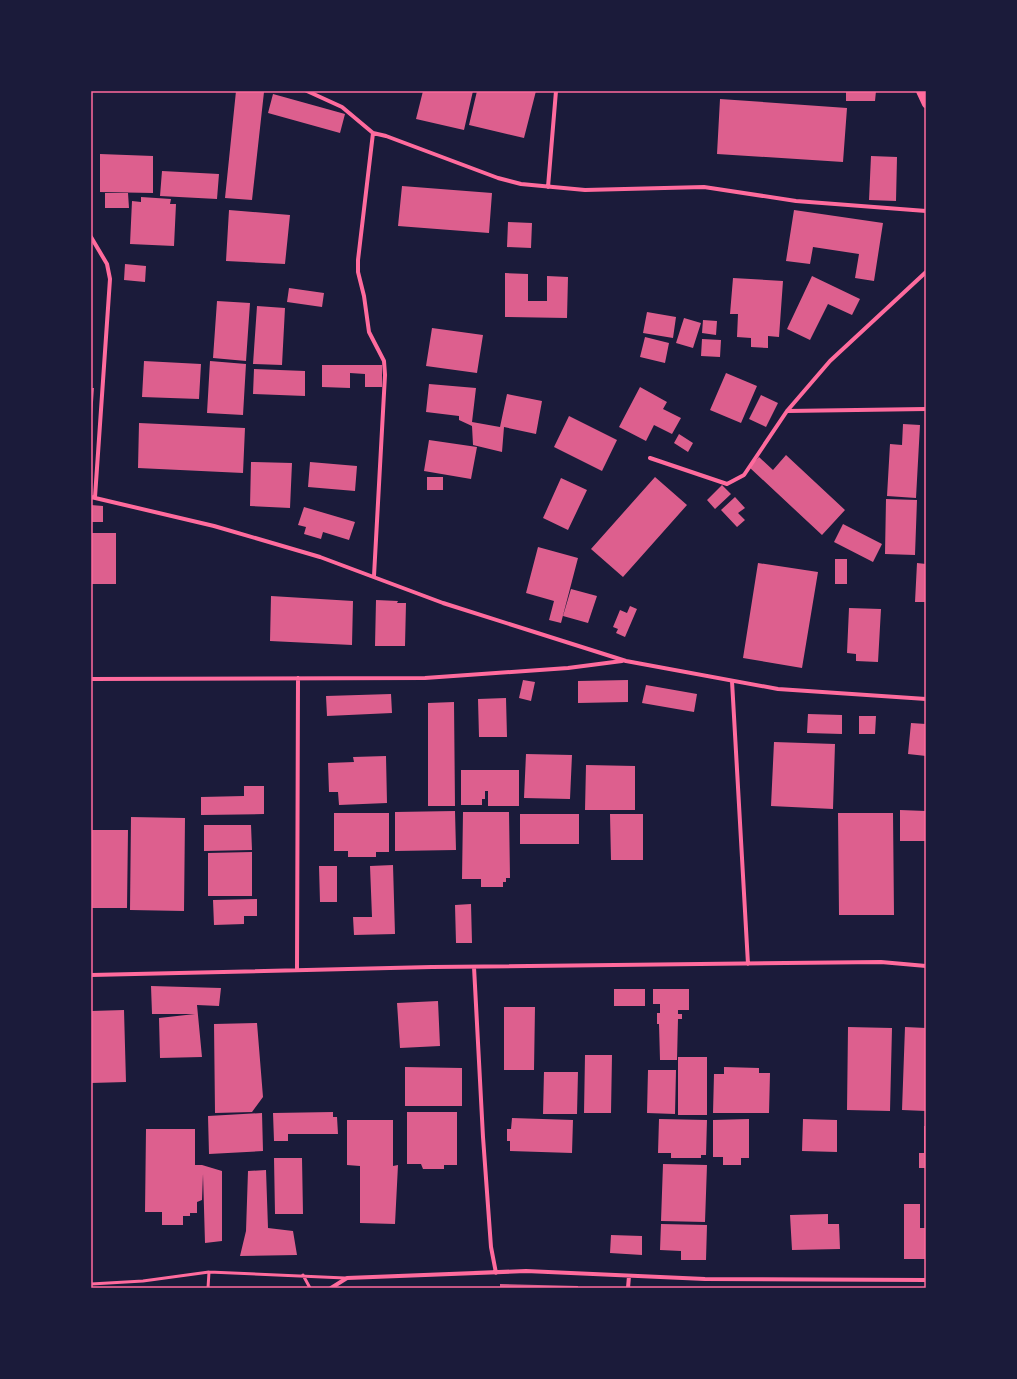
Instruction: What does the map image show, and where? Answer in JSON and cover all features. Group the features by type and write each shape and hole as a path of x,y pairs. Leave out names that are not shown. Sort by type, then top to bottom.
{"main road":[{"path":"920,91 926,104"}],"street":[{"path":"307,91 342,107 373,133 386,136 498,178 521,184 585,190 704,187 796,201 926,211"},
{"path":"548,186 556,91"},
{"path":"373,133 358,260 358,272 364,296 369,332 384,361 385,374 374,576"},
{"path":"91,237 106,264 110,279 93,497 214,526 320,557 443,602 626,661 778,689 926,699"},
{"path":"650,458 727,484 744,475 787,411 830,361 926,272"},
{"path":"787,411 926,408"},
{"path":"91,679 425,678 568,668 626,661"},
{"path":"297,970 298,678"},
{"path":"732,681 748,964"},
{"path":"91,975 474,967 881,962 926,966"},
{"path":"474,967 483,1137 491,1247 496,1273"},
{"path":"331,1288 347,1278 496,1273 526,1270 705,1279 926,1280"},
{"path":"628,1288 629,1276"}],"lane":[{"path":"208,1288 209,1272"},
{"path":"91,1284 143,1281 209,1272 347,1278"},
{"path":"304,1275 310,1288"}],"building":[{"path":"236,91 264,92 252,200 225,198"},
{"path":"423,91 473,91 464,130 416,119"},
{"path":"477,91 536,91 524,138 469,125"},
{"path":"846,91 876,91 875,101 846,101"},
{"path":"273,94 345,114 340,133 268,113"},
{"path":"720,99 847,108 843,162 717,154"},
{"path":"100,154 153,156 153,193 100,192"},
{"path":"871,156 897,157 896,201 869,200"},
{"path":"162,171 219,174 217,199 160,196"},
{"path":"402,186 492,193 489,233 398,226"},
{"path":"105,193 128,193 129,208 105,208"},
{"path":"141,197 171,199 170,204 176,204 174,246 130,244 132,201 141,202"},
{"path":"229,210 290,215 285,264 226,261"},
{"path":"794,210 883,223 874,281 855,278 859,254 813,247 810,264 786,261"},
{"path":"508,222 532,223 531,248 507,247"},
{"path":"125,264 146,266 145,282 124,280"},
{"path":"505,273 528,274 528,301 547,301 547,276 568,277 567,318 505,317"},
{"path":"812,276 860,299 852,315 828,304 810,340 787,329"},
{"path":"733,278 783,281 779,337 768,336 768,348 751,347 751,338 737,337 738,314 730,314"},
{"path":"289,288 324,293 322,307 287,302"},
{"path":"217,301 250,303 246,361 213,358"},
{"path":"257,306 285,308 282,365 253,364"},
{"path":"647,312 676,317 673,338 643,333"},
{"path":"684,318 701,323 693,348 676,343"},
{"path":"703,320 717,321 716,335 702,333"},
{"path":"432,328 483,335 477,373 426,366"},
{"path":"645,337 669,343 665,363 640,357"},
{"path":"702,339 721,340 720,357 701,356"},
{"path":"144,361 201,364 199,399 142,397"},
{"path":"210,361 246,364 243,415 207,413"},
{"path":"322,365 382,365 382,387 365,387 365,374 350,373 350,388 322,387"},
{"path":"254,369 305,371 305,396 253,394"},
{"path":"726,373 757,386 741,423 710,410"},
{"path":"429,384 476,388 472,422 500,427 507,394 542,401 536,434 504,427 502,452 473,445 472,426 459,420 459,416 426,412"},
{"path":"640,387 667,402 663,409 681,418 672,434 654,425 646,441 619,427"},
{"path":"91,388 94,388 92,416 91,416"},
{"path":"761,395 778,403 766,427 749,419"},
{"path":"569,416 617,440 602,471 554,447"},
{"path":"139,423 245,428 243,473 138,468"},
{"path":"903,424 920,425 916,498 887,496 890,444 902,445"},
{"path":"679,434 693,443 688,452 674,443"},
{"path":"429,440 477,447 471,479 424,471"},
{"path":"786,455 845,510 822,535 749,467 759,457 773,470"},
{"path":"251,462 292,463 290,508 250,506"},
{"path":"310,462 357,466 355,491 308,487"},
{"path":"427,477 443,477 443,490 427,490"},
{"path":"655,477 687,505 623,577 591,549"},
{"path":"561,478 587,490 568,530 543,518"},
{"path":"722,485 731,494 715,509 707,500"},
{"path":"735,497 745,508 738,513 745,520 737,527 721,510"},
{"path":"886,499 917,500 915,555 885,554"},
{"path":"91,505 103,506 103,522 91,522"},
{"path":"304,507 355,522 349,540 323,532 321,539 304,534 306,527 298,525"},
{"path":"843,524 882,544 873,562 834,542"},
{"path":"91,533 116,533 116,584 91,584"},
{"path":"538,547 578,558 561,623 549,620 554,601 526,593"},
{"path":"835,559 847,559 847,584 835,584"},
{"path":"758,563 818,572 802,668 743,658"},
{"path":"917,563 926,564 926,602 915,602"},
{"path":"571,589 597,596 588,623 563,616"},
{"path":"271,596 353,601 352,645 270,641"},
{"path":"376,600 406,603 405,646 375,646"},
{"path":"630,606 637,609 625,637 616,633 618,629 613,627 620,610 627,613"},
{"path":"849,608 881,609 878,662 856,661 856,654 847,653"},
{"path":"523,680 535,682 531,701 519,698"},
{"path":"628,680 628,702 578,703 578,681"},
{"path":"646,685 697,694 694,712 642,703"},
{"path":"391,694 392,713 327,716 326,696"},
{"path":"506,698 507,737 479,737 478,699"},
{"path":"454,702 455,806 428,806 428,703"},
{"path":"808,714 842,715 842,734 807,733"},
{"path":"859,716 876,716 875,734 859,734"},
{"path":"911,723 926,724 926,756 908,754"},
{"path":"774,742 835,744 833,809 771,806"},
{"path":"526,754 572,755 570,799 524,798"},
{"path":"386,756 387,803 339,805 338,792 329,792 328,763 354,762 353,757"},
{"path":"586,765 635,766 635,810 585,810"},
{"path":"461,770 519,770 519,806 488,806 488,791 485,791 485,799 482,799 482,805 461,805"},
{"path":"244,786 264,786 264,814 201,815 201,797 244,796"},
{"path":"900,810 926,811 926,841 900,841"},
{"path":"455,811 456,850 395,851 395,812"},
{"path":"463,812 509,812 510,878 506,878 506,882 503,882 503,887 481,887 481,879 462,879"},
{"path":"334,813 389,813 389,852 376,852 376,857 348,857 348,851 334,851"},
{"path":"838,813 893,813 894,915 839,915"},
{"path":"520,814 579,814 579,844 520,844"},
{"path":"610,814 643,814 643,860 611,860"},
{"path":"131,817 185,818 184,911 130,910"},
{"path":"204,825 251,825 252,850 204,851"},
{"path":"91,830 128,830 127,908 91,908"},
{"path":"252,852 252,896 208,896 208,853"},
{"path":"393,865 395,934 354,935 353,917 372,917 370,866"},
{"path":"319,866 337,866 337,902 320,902"},
{"path":"257,899 257,916 244,916 244,924 214,925 213,900"},
{"path":"471,904 472,943 456,943 455,905"},
{"path":"151,986 221,988 219,1006 197,1005 202,1057 160,1058 159,1018 195,1014 152,1014"},
{"path":"614,989 645,989 645,1006 614,1006"},
{"path":"653,989 689,989 689,1010 678,1010 678,1014 682,1014 682,1019 678,1019 677,1060 660,1060 659,1024 657,1024 657,1013 660,1013 660,1004 653,1004"},
{"path":"438,1001 440,1046 400,1048 397,1003"},
{"path":"504,1007 535,1007 534,1070 504,1070"},
{"path":"124,1010 126,1082 91,1083 91,1011"},
{"path":"257,1023 263,1097 252,1112 215,1113 214,1024"},
{"path":"848,1027 892,1028 890,1111 847,1110"},
{"path":"905,1027 926,1028 926,1111 902,1110"},
{"path":"585,1055 612,1055 611,1113 584,1113"},
{"path":"678,1057 707,1057 707,1115 678,1115"},
{"path":"405,1067 462,1068 462,1106 405,1106"},
{"path":"724,1067 759,1068 759,1073 770,1073 769,1113 713,1113 714,1074 724,1074"},
{"path":"648,1070 676,1070 675,1114 647,1113"},
{"path":"544,1072 578,1072 577,1114 543,1114"},
{"path":"333,1112 333,1117 337,1117 338,1134 288,1134 288,1141 274,1141 273,1113"},
{"path":"407,1112 457,1112 457,1165 444,1165 444,1169 423,1169 421,1164 407,1164"},
{"path":"262,1113 263,1151 209,1154 208,1116"},
{"path":"512,1118 573,1120 572,1153 510,1151 510,1141 507,1141 507,1129 511,1129"},
{"path":"659,1119 707,1120 706,1155 701,1155 701,1158 671,1158 671,1153 658,1153"},
{"path":"749,1119 749,1158 741,1158 741,1165 723,1165 723,1157 713,1157 713,1120"},
{"path":"803,1119 837,1120 837,1152 802,1151"},
{"path":"347,1120 393,1120 393,1166 398,1165 395,1224 360,1223 360,1166 347,1165"},
{"path":"924,1126 926,1126 926,1168 919,1168 919,1153 924,1153"},
{"path":"146,1129 195,1129 195,1165 202,1165 222,1171 222,1241 205,1243 203,1174 202,1200 197,1202 197,1213 190,1213 190,1216 183,1216 183,1225 162,1225 162,1212 145,1212"},
{"path":"274,1158 302,1158 303,1214 275,1214"},
{"path":"663,1164 707,1165 705,1222 661,1221"},
{"path":"266,1170 268,1228 293,1231 297,1255 240,1256 246,1231 248,1171"},
{"path":"904,1204 920,1204 920,1228 926,1228 926,1259 904,1259"},
{"path":"828,1214 828,1224 839,1224 840,1249 792,1250 790,1215"},
{"path":"661,1224 707,1225 706,1260 681,1260 681,1251 660,1250"},
{"path":"611,1235 642,1236 642,1255 610,1253"},
{"path":"500,1284 578,1286 578,1288 500,1288"}]}
